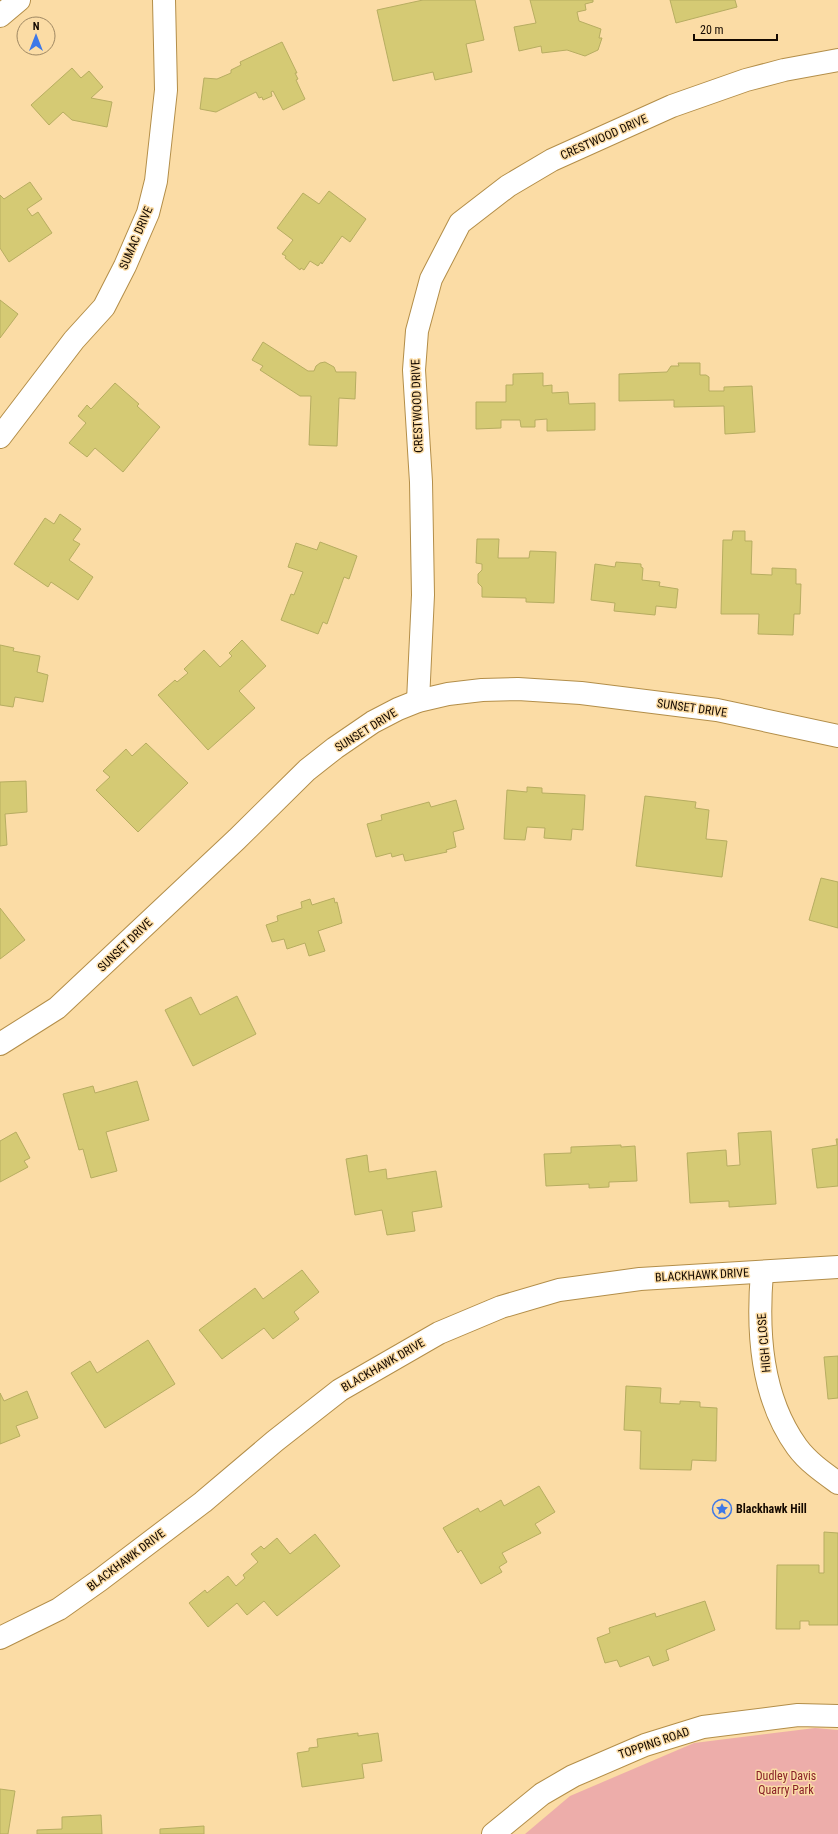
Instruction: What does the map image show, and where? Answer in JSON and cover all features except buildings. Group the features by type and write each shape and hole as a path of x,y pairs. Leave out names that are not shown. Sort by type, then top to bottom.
{"street":[{"path":"0,16 19,0"},
{"name":"SUMAC DRIVE","path":"0,437 74,340 104,307 125,266 148,213 156,180 166,90 164,0"},
{"name":"CRESTWOOD DRIVE","path":"418,701 423,595 415,376 418,331 431,279 460,223 508,186 552,160 672,106 746,80 784,70 838,60"},
{"name":"SUNSET DRIVE","path":"0,1044 57,1008 307,770 335,748 373,722 398,709 418,701 448,694 482,690 518,689 581,693 717,710 838,736"},
{"name":"BLACKHAWK DRIVE","path":"0,1638 59,1609 203,1502 275,1441 340,1390 439,1333 501,1307 559,1290 640,1279 838,1267"},
{"name":"HIGH CLOSE","path":"762,1272 760,1297 764,1366 772,1399 780,1419 797,1448 810,1463 838,1484"},
{"name":"TOPPING ROAD","path":"493,1834 542,1794 573,1776 645,1745 703,1727 798,1715 838,1716"}],"green space":[{"name":"Dudley Davis Quarry Park","path":"815,1728 838,1730 838,1834 525,1834 570,1796 694,1743"}],"place":[{"name":"Blackhawk Hill","path":"722,1509"}]}
